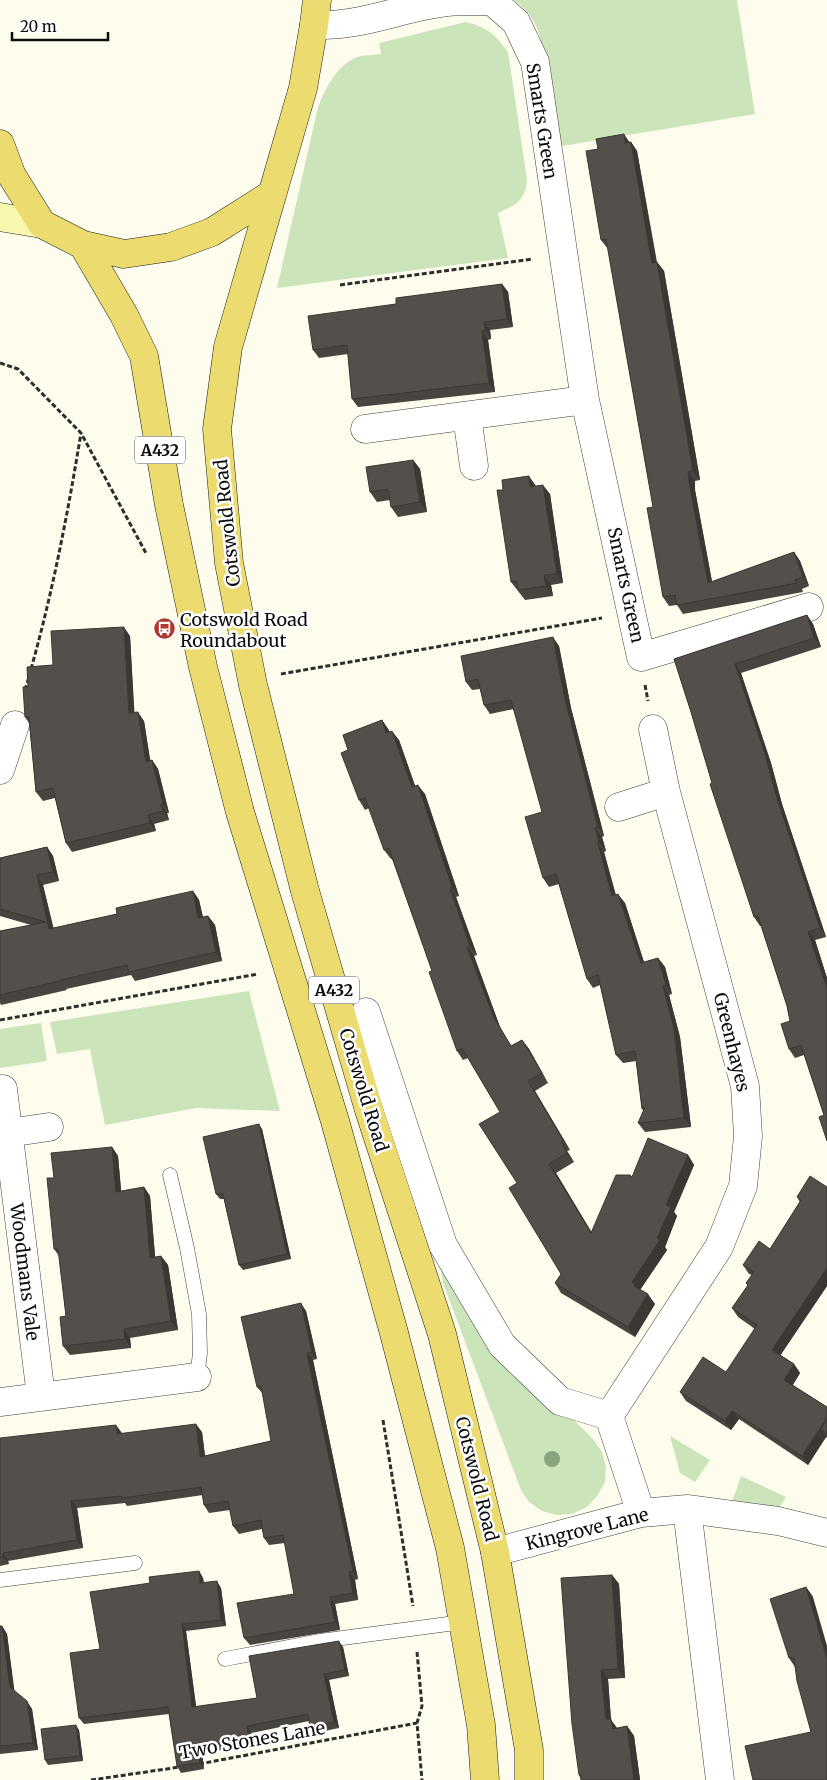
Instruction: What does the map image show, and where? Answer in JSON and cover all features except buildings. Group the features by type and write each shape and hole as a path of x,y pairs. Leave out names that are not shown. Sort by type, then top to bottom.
{"main road":[{"name":"A432","path":"272,194 303,88 316,12"},
{"path":"0,144 12,176 42,224"},
{"path":"0,217 42,224 83,245 124,254 171,247 212,232 272,194"},
{"name":"Cotswold Road","path":"272,194 228,346 217,430 229,563 253,685 305,891 369,1110 442,1334 495,1552 528,1750 530,1780"},
{"name":"A432","path":"83,245 124,315 144,356 169,504 203,667 240,812 334,1121 394,1333 450,1548 481,1725 485,1780"}],"street":[{"name":"Smarts Green","path":"316,12 336,26 441,2 492,1 516,22 535,62 585,400 641,657 809,607"},
{"path":"365,430 585,400"},
{"path":"467,416 474,466"},
{"path":"0,770 15,725"},
{"name":"Greenhayes","path":"609,1416 719,1247 743,1186 748,1136 745,1086 666,792 652,729"},
{"path":"619,807 666,792"},
{"name":"Cotswold Road","path":"366,1012 443,1245 497,1337 502,1345 560,1401 609,1416"},
{"name":"Woodmans Vale","path":"3,1089 41,1396"},
{"path":"8,1133 49,1127"},
{"path":"0,1402 197,1378"},
{"path":"609,1416 641,1513"},
{"name":"Kingrove Lane","path":"495,1552 641,1513 686,1509 778,1521 827,1533"},
{"path":"686,1509 720,1780"}],"lane":[{"path":"170,1175 187,1248 199,1314 200,1353 197,1378"},
{"path":"0,1580 135,1563"},
{"path":"225,1658 320,1641 463,1622"}],"path":[{"path":"340,285 563,254"},
{"path":"0,363 18,369 81,433 150,561"},
{"path":"15,725 44,622 69,510 81,433"},
{"path":"280,674 632,613"},
{"path":"641,657 652,729"},
{"path":"0,1020 288,969"},
{"path":"383,1420 415,1628 422,1706 417,1723 422,1780"},
{"name":"Two Stones Lane","path":"194,1765 417,1723"},
{"name":"Two Stones Lane","path":"91,1780 185,1766"}],"green space":[{"path":"514,0 737,0 755,114 556,147 550,86 541,39 532,18"},
{"path":"466,22 490,32 508,52 527,180 522,198 498,213 508,258 277,288 318,107 334,76 353,59 361,56 381,54 379,43"},
{"path":"249,991 280,1111 196,1108 105,1125 90,1049 57,1054 50,1022"},
{"path":"41,1023 47,1061 0,1068 0,1029"},
{"path":"438,1253 509,1362 580,1426 593,1439 602,1452 606,1467 605,1482 597,1496 587,1507 572,1514 557,1515 542,1511 529,1502 521,1490 443,1283"},
{"path":"670,1436 710,1460 695,1482 680,1473"},
{"path":"741,1476 786,1497 778,1510 732,1502"}],"place":[{"name":"Cotswold Road Roundabout","path":"164,629"}]}
